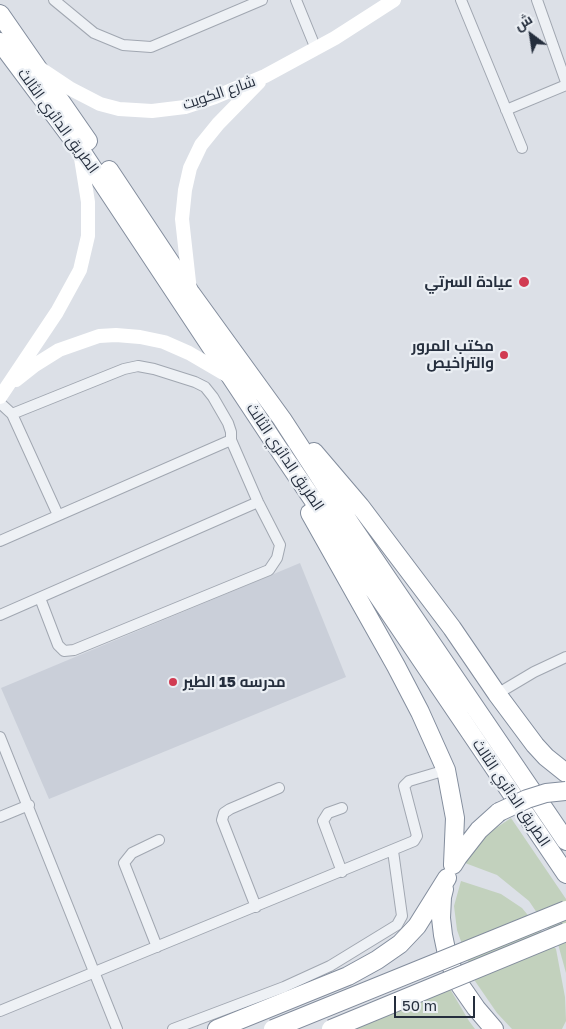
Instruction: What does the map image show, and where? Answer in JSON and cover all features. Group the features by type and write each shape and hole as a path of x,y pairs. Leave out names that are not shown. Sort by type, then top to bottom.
{"highway":[{"name":"الطريق الدائري الثالث","path":"0,14 139,214 190,292 282,419 351,525 566,841"},
{"name":"الطريق الدائري الثالث","path":"0,42 80,149 276,445 566,874"},
{"path":"282,419 319,457 360,506 452,628 534,745 566,773"},
{"path":"276,445 328,545 416,704 446,770 455,818 450,871 442,897 442,935 448,959 460,985 494,1029"},
{"path":"217,1029 348,976 377,960 400,944 417,926 467,844 498,812 546,793 566,791"},
{"path":"274,1029 566,910"},
{"path":"332,1029 566,932"}],"main road":[{"name":"شارع الكويت","path":"34,64 71,89 100,104 119,109 152,112 185,107 215,97 265,76 316,49 394,0"},
{"name":"شارع الكويت","path":"190,292 182,219 184,190 190,168 201,146 218,124 265,76"},
{"path":"3,392 57,312 80,270 88,236 88,202 80,149"},
{"path":"3,392 35,365 59,350 99,336 116,335 164,342 189,353 232,379"}],"street":[{"path":"54,0 94,32 123,45 151,47 262,0"},
{"path":"296,0 316,49"},
{"path":"461,0 522,148"},
{"path":"506,110 566,83 537,0"},
{"path":"12,414 124,369 138,366 195,382 205,387 228,423 231,440 258,502 280,545 278,558 269,570 74,650 64,650 58,645 40,598"},
{"path":"0,403 12,414 58,515"},
{"path":"0,541 231,440"},
{"path":"0,615 258,502"},
{"path":"497,694 534,672 566,657"},
{"path":"0,737 96,972 117,1029"},
{"path":"0,1011 393,851 416,839 417,836 404,789 406,783 446,770"},
{"path":"256,907 222,820 224,813 230,809 279,788"},
{"path":"0,817 28,805"},
{"path":"342,808 328,813 323,821 342,872"},
{"path":"157,947 124,863 132,852 159,840"},
{"path":"173,1029 284,987 330,966 397,925 402,916 393,851"}],"shaded area":[{"name":"مدرسه 15 الطير","path":"300,563 346,677 49,799 1,688"}],"green space":[{"path":"511,818 566,899 566,973 558,944 529,901 497,875 465,863 471,851 484,836"},
{"path":"461,881 501,894 522,908 556,949 565,997 566,1021 562,1029 512,1029 497,1013 475,981 457,930 454,906"},
{"path":"450,989 475,1029 353,1029"}],"place":[{"name":"عيادة السرتي","path":"524,282"},
{"name":"مكتب المرور والتراخيص","path":"504,355"},
{"name":"مدرسه 15 الطير","path":"173,682"}]}
